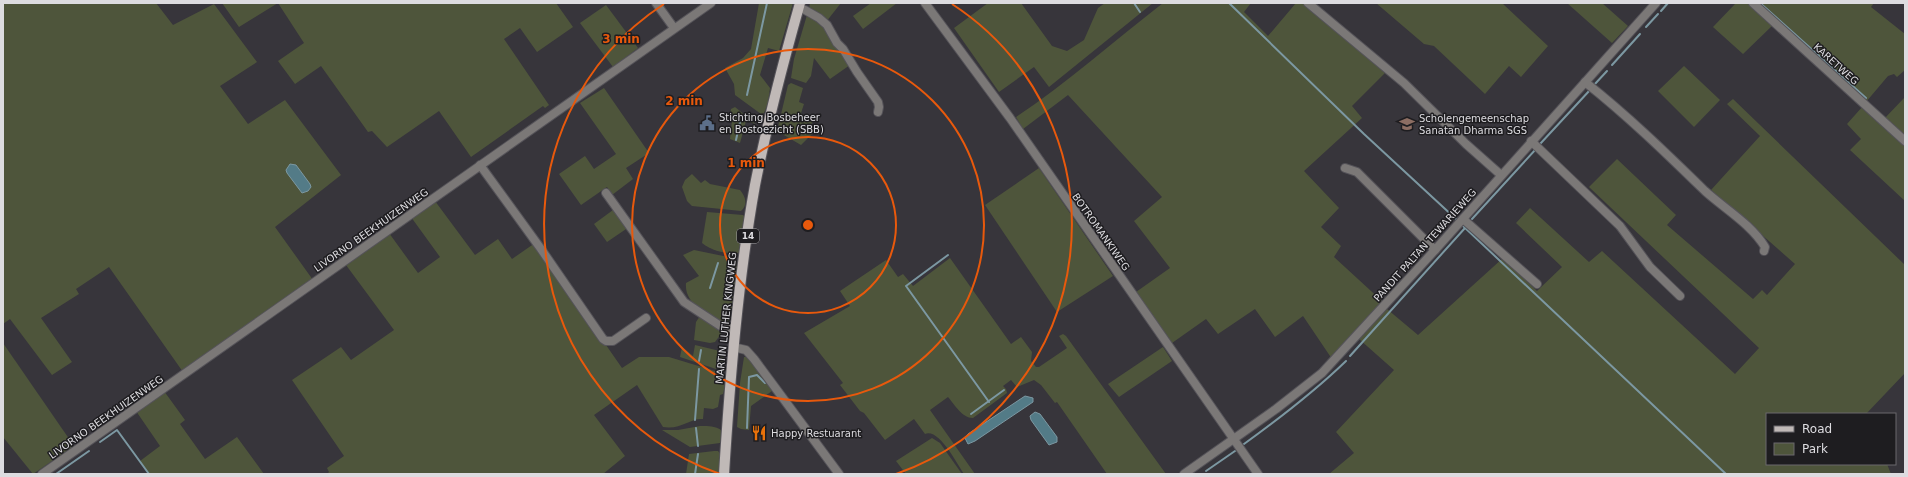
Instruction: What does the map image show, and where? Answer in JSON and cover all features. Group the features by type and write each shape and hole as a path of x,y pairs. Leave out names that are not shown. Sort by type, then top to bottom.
{"main road":[{"name":"MARTIN LUTHER KINGWEG","path":"724,474 733,347 742,272 756,184 802,7"}],"street":[{"path":"656,3 674,28"},
{"name":"LIVORNO BEEKHUIZENWEG","path":"42,474 347,261 480,165 711,3"},
{"name":"BOTROMANKIWEG","path":"925,3 1010,118 1258,474"},
{"path":"1308,3 1404,83 1466,144 1501,175"},
{"name":"PANDIT PALTAN TEWARIEWEG","path":"1184,474 1234,439 1322,373 1463,219 1531,141 1656,3"},
{"name":"KARETWEG","path":"1753,3 1905,141"},
{"path":"802,7 819,18 827,26 878,102 878,112"},
{"path":"1585,82 1631,120 1706,192 1756,235 1765,247 1764,251"},
{"path":"1531,141 1620,226 1650,267 1680,296"},
{"path":"480,165 541,249 603,339 606,341 613,341 646,318"},
{"path":"1345,168 1357,172 1435,250"},
{"path":"606,193 684,302 722,328 736,329"},
{"path":"1463,219 1537,284"},
{"path":"733,347 746,350 754,359 839,474"}],"green space":[{"path":"3,3 156,3 173,25 214,4 257,62 220,86 248,124 285,100 341,175 275,227 313,280 183,372 109,267 76,289 79,294 41,318 72,362 52,375 10,319 3,324"},
{"path":"222,3 278,3 239,27"},
{"path":"278,3 556,3 573,27 537,52 520,28 504,39 549,105 545,108 543,106 471,157 439,111 387,147 372,131 368,132 321,66 295,84 278,61 304,43"},
{"path":"759,3 793,3 779,51 768,48 760,75 770,88 768,103 764,113 761,114 735,95 734,84 725,68 743,58 751,49"},
{"path":"810,3 841,3 826,22 809,9"},
{"path":"871,3 897,3 863,29 853,16"},
{"path":"988,3 1021,3 1052,46 1067,51 1084,40 1098,8 1105,3 1153,3 1049,87 1034,67 999,92 954,28"},
{"path":"1163,3 1251,3 1244,12 1268,36 1296,3 1304,3 1387,71 1352,106 1362,118 1304,171 1339,208 1321,227 1341,246 1334,257 1383,302 1332,359 1303,316 1275,337 1255,309 1218,334 1206,319 1172,343 1136,292 1170,268 1134,221 1162,197 1068,95 1023,129 1016,117 1072,76"},
{"path":"1376,3 1502,3 1548,46 1521,77 1509,66 1485,94 1434,46 1424,44"},
{"path":"1567,3 1602,3 1628,26 1612,43"},
{"path":"1736,3 1751,3 1774,24 1743,54 1713,27"},
{"path":"1755,3 1874,3 1871,7 1905,34 1905,70 1897,77 1894,74 1888,76 1866,102"},
{"path":"606,5 638,48 613,67 580,23"},
{"path":"807,15 821,22 850,65 830,79 814,58 811,76 806,83 791,78 794,59"},
{"path":"1684,66 1720,100 1694,127 1658,91"},
{"path":"791,83 803,88 799,102 804,104 801,113 813,122 810,126 815,131 801,145 777,131 788,85"},
{"path":"604,88 649,153 626,168 633,179 612,195 607,187 581,205 559,174 585,156 594,169 616,154 580,103"},
{"path":"1905,97 1905,137 1884,119"},
{"path":"1733,99 1905,265 1905,373 1867,413 1766,413 1766,465 1887,465 1891,474 1329,474 1354,453 1336,432 1394,370 1359,339 1387,309 1418,335 1503,258 1537,291 1562,267 1516,223 1530,208 1589,262 1602,251 1735,374 1759,348 1589,187 1617,159 1676,215 1667,225 1753,299 1762,290 1767,295 1795,264 1711,190 1760,136 1727,104"},
{"path":"1863,106 1905,143 1905,201 1850,150 1861,139 1847,124"},
{"path":"735,107 756,124 746,121 740,143 730,139 732,120 730,116 731,109"},
{"path":"1039,168 1113,276 1057,312 985,205"},
{"path":"692,174 701,183 705,180 710,184 740,190 744,195 745,206 741,211 692,206 687,201 682,187 685,180"},
{"path":"435,201 475,255 498,239 512,259 535,243 622,368 639,357 669,357 715,371 715,377 725,386 723,394 720,395 718,407 713,409 704,408 703,419 694,420 675,427 663,427 637,385 594,415 625,456 603,474 327,474 329,472 327,468 344,456 292,380 341,347 351,360 394,330 346,265 389,233 418,273 440,257 411,217"},
{"path":"613,210 629,227 607,242 594,224"},
{"path":"707,212 743,215 745,217 740,252 733,253 719,251 702,243"},
{"path":"694,250 733,258 738,261 739,265 731,319 725,324 705,313 693,303 686,291 686,283 699,276 683,255"},
{"path":"950,258 1011,344 1021,337 1032,352 1031,361 1036,367 1039,367 1067,348 1059,336 1063,334 1066,336 1166,474 1107,474 1057,402 1055,403 1041,385 1034,380 1017,387 1011,380 1003,386 1007,393 973,418 965,416 948,397 930,410 975,474 964,474 942,441 936,436 925,434 914,419 885,440 840,385 843,383 804,333 850,306 840,291 886,260 898,277 903,274 913,286"},
{"path":"700,316 719,329 721,334 715,342 710,343 694,340 696,322"},
{"path":"3,343 74,446 33,474 3,437"},
{"path":"695,345 720,351 724,358 724,364 716,369 680,357 682,347 693,356"},
{"path":"1163,347 1172,361 1119,397 1108,384"},
{"path":"744,357 749,357 757,366 772,391 751,406 749,430 737,427 740,383"},
{"path":"164,391 185,420 180,424 205,459 237,437 264,474 149,474 140,461 160,446 136,411"},
{"path":"709,426 721,430 723,433 720,443 690,447 662,430 678,430"},
{"path":"932,438 940,443 962,474 906,474 896,461"},
{"path":"718,451 721,455 719,474 686,474 689,454"}],"water":[{"path":"290,164 296,165 310,184 311,187 308,191 302,193 287,173 286,170"},
{"path":"1025,396 1033,398 1033,402 975,441 968,444 965,438 968,434"},
{"path":"1035,412 1040,414 1057,437 1057,442 1049,445 1031,420 1030,416"}],"waterway":[{"path":"747,95 767,3"},
{"path":"1134,3 1140,12"},
{"path":"1229,3 1364,134 1456,219"},
{"path":"1661,11 1668,3"},
{"path":"1760,3 1866,98"},
{"path":"1646,27 1658,14"},
{"path":"1612,65 1640,34"},
{"path":"1594,85 1607,71"},
{"path":"1540,144 1590,90"},
{"path":"736,140 741,117"},
{"path":"1472,219 1536,149"},
{"path":"1462,225 1726,474"},
{"path":"1350,356 1465,228"},
{"path":"948,255 906,286 989,402"},
{"path":"710,288 718,263"},
{"path":"699,361 701,350"},
{"path":"1244,444 1322,383 1346,361"},
{"path":"695,420 699,369"},
{"path":"747,428 749,377 757,375 765,383"},
{"path":"971,414 1004,390"},
{"path":"696,428 698,446"},
{"path":"100,442 117,430 149,474"},
{"path":"56,474 89,451"},
{"path":"1206,471 1235,451"},
{"path":"695,474 698,454"}],"place":[{"name":"Stichting Bosbeheer en Bostoezicht (SBB)","path":"707,123"},
{"name":"Scholengemeenschap Sanatan Dharma SGS","path":"1407,124"},
{"name":"Happy Restuarant","path":"759,433"}]}
